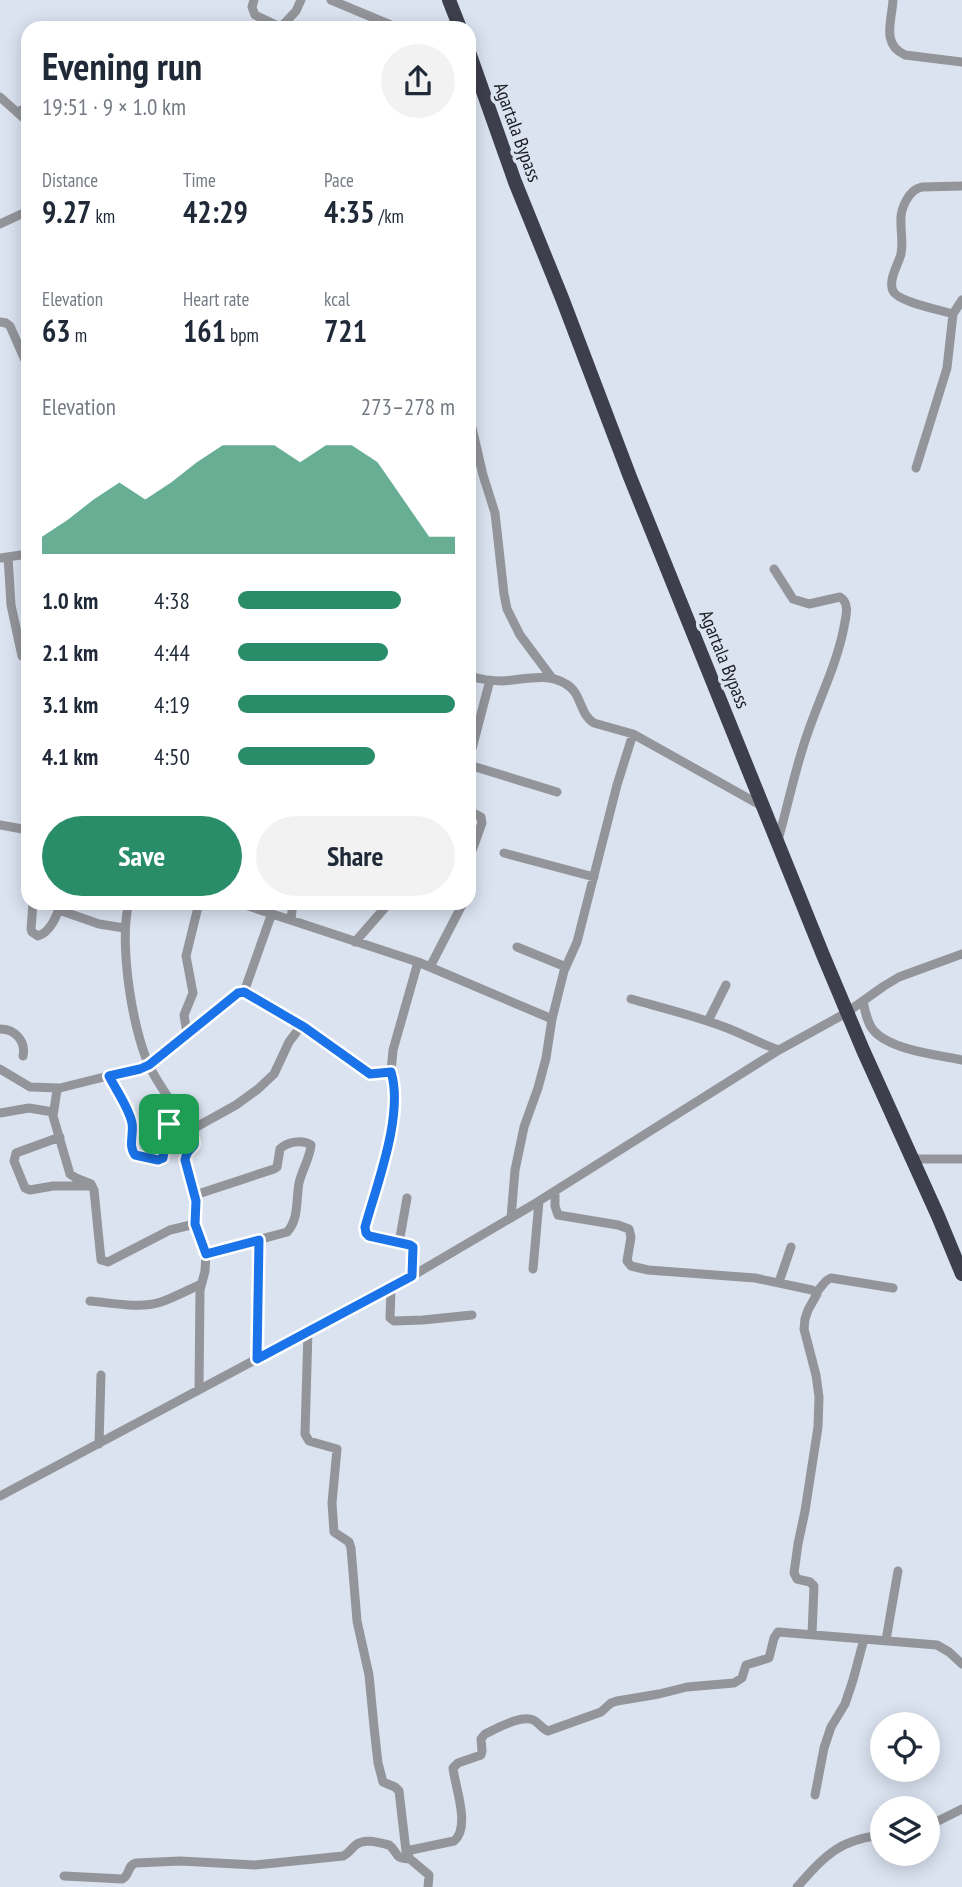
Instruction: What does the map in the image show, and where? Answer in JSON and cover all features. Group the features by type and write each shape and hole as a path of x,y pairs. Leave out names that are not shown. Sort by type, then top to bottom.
{"highway":[{"path":"449,0 457,21"},
{"name":"Agartala Bypass","path":"476,74 515,182 625,464 846,1013 962,1274"}],"street":[{"path":"254,0 252,7 255,15 268,21"},
{"path":"287,21 301,0"},
{"path":"331,0 381,21"},
{"path":"893,0 890,34 892,47 896,51 905,55 962,62"},
{"path":"0,97 21,116"},
{"path":"17,112 21,110"},
{"path":"953,314 896,295 891,283 901,249 901,212 911,193 922,187 962,186"},
{"path":"0,224 21,214"},
{"path":"916,468 947,368 953,314 962,300"},
{"path":"0,322 10,326 21,351"},
{"path":"476,446 495,513 507,609 520,635 552,678"},
{"path":"4,558 21,651"},
{"path":"774,569 793,599 809,604 840,597 847,604 844,628 806,736 778,841"},
{"path":"476,677 498,681 539,677 565,682 573,689 589,720 633,734 764,807"},
{"path":"476,734 490,680"},
{"path":"511,1218 515,1170 524,1127 538,1088 552,1019 566,967 577,942 617,785 633,734"},
{"path":"476,765 557,792"},
{"path":"476,814 481,817 482,823 476,840"},
{"path":"0,825 21,829"},
{"path":"504,853 594,877"},
{"path":"32,910 31,929 38,936 46,933 58,910"},
{"path":"69,910 99,924 124,928"},
{"path":"128,910 124,928 129,984 137,1028 149,1065 195,1143 185,1160 195,1195 195,1224 206,1254 200,1299 200,1389"},
{"path":"187,1033 184,1015 192,993 186,956 197,910"},
{"path":"262,910 418,962 552,1019"},
{"path":"291,919 292,910"},
{"path":"355,942 382,910"},
{"path":"430,967 459,910"},
{"path":"244,992 272,913"},
{"path":"517,947 566,967"},
{"path":"0,1496 391,1288 539,1201 899,978 962,954"},
{"path":"412,1276 413,1247 369,1236 365,1227 390,1132 395,1098 391,1072 393,1050 418,962"},
{"path":"708,1021 726,985"},
{"path":"0,1069 30,1087 61,1087 140,1069 149,1065 238,993 244,992 301,1026 370,1074 391,1072"},
{"path":"631,999 708,1021 779,1050"},
{"path":"863,1001 873,1031 889,1042 962,1060"},
{"path":"109,1076 131,1118 131,1149 135,1155 158,1160 163,1158 164,1152 160,1130 169,1124 189,1131 236,1105 258,1089 274,1074 289,1042 301,1026"},
{"path":"0,1029 9,1029 15,1034 23,1047 23,1056"},
{"path":"61,1087 55,1093 53,1112 70,1174 93,1186 101,1260 108,1262 170,1230 195,1224"},
{"path":"0,1113 29,1108 53,1112"},
{"path":"60,1137 16,1153 14,1161 25,1188 30,1190 54,1186 93,1186"},
{"path":"195,1195 274,1169 277,1167 280,1149 284,1146 296,1142 309,1143 311,1148 299,1185 291,1228 287,1232 206,1254"},
{"path":"912,1158 962,1159"},
{"path":"555,1191 558,1215 629,1229 631,1237 627,1261 631,1266 648,1270 779,1282 816,1292"},
{"path":"399,1243 407,1198"},
{"path":"533,1269 539,1201"},
{"path":"257,1359 259,1240"},
{"path":"779,1282 791,1247"},
{"path":"816,1292 831,1278 893,1288"},
{"path":"90,1301 153,1304 201,1284"},
{"path":"391,1288 389,1312 394,1321 472,1315"},
{"path":"812,1634 814,1586 810,1582 797,1579 793,1573 818,1427 819,1398 816,1375 804,1329 808,1310 817,1298 816,1292"},
{"path":"308,1331 305,1434 309,1441 337,1449 332,1503 334,1532 349,1542 351,1548 357,1621 369,1675 378,1763 383,1782 399,1791 408,1855 426,1872 429,1884"},
{"path":"99,1444 101,1375"},
{"path":"886,1640 898,1571"},
{"path":"64,1876 122,1879 136,1863 180,1861 255,1865 343,1856 350,1853 356,1844 365,1841 389,1845 397,1856 403,1859 458,1838 463,1825 453,1768 458,1763 481,1755 481,1739 485,1734 524,1718 536,1721 545,1731 552,1730 601,1712 617,1701 687,1687 734,1683 742,1678 746,1665 769,1658 778,1632 937,1645 962,1664"},
{"path":"815,1795 824,1748 831,1727 845,1704 864,1639"},
{"path":"940,1820 962,1809"},
{"path":"797,1887 836,1848 870,1836"}],"route":[{"path":"238,993 248,993 304,1027 370,1074 391,1072 395,1098 390,1132 365,1227 369,1236 413,1247 412,1276 257,1359 259,1240 206,1254 195,1224 196,1201 185,1160 195,1140 189,1131 169,1124 160,1130 163,1158 158,1160 132,1153 131,1118 109,1076 149,1065 238,993"}]}
